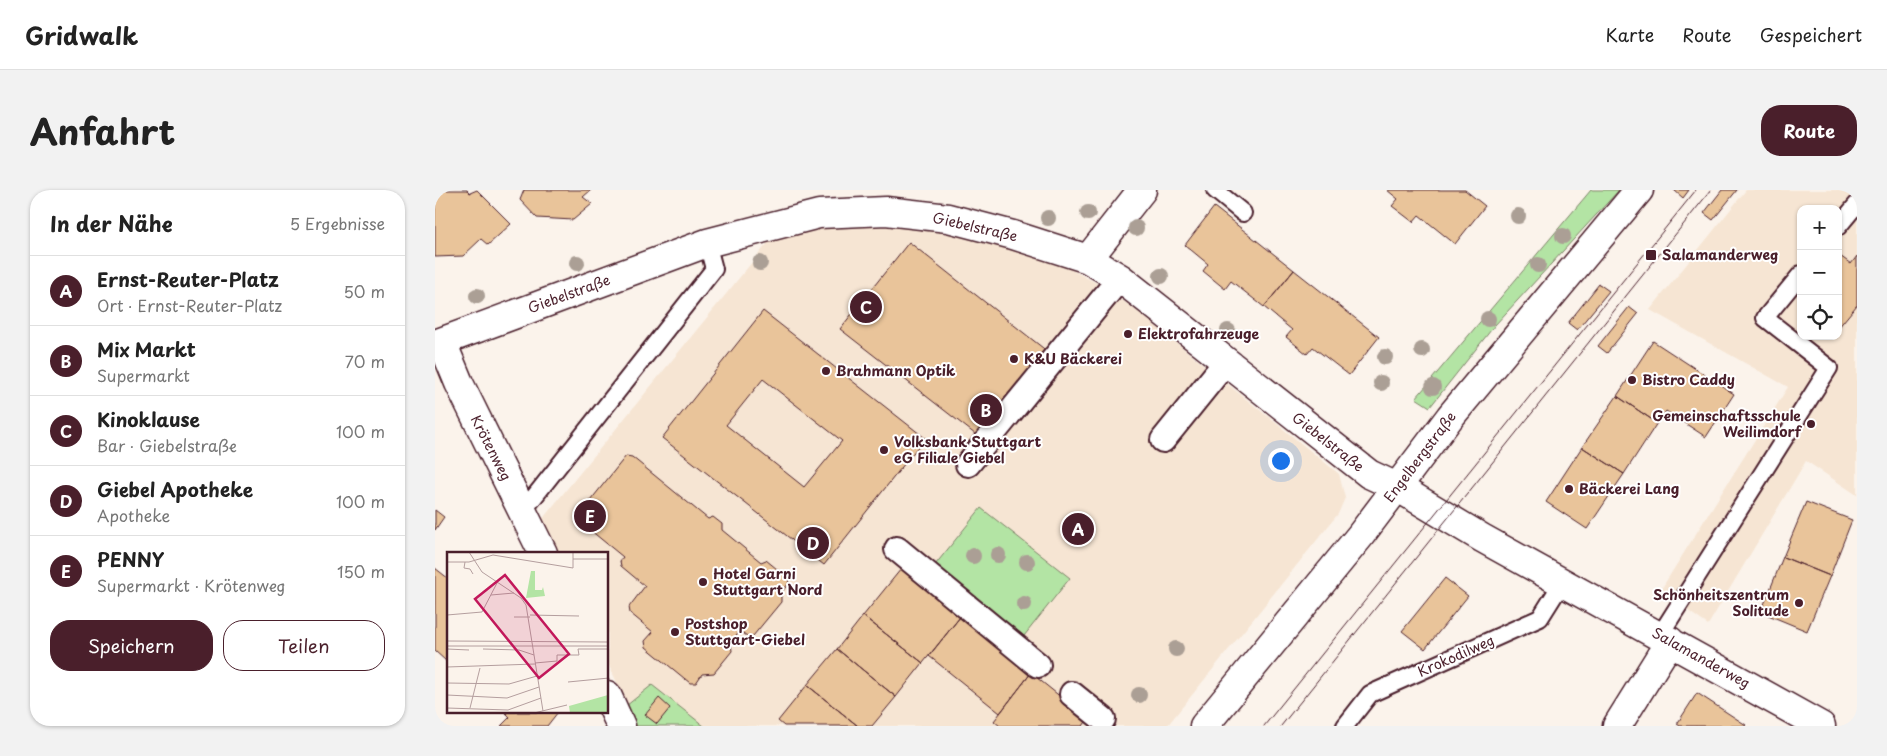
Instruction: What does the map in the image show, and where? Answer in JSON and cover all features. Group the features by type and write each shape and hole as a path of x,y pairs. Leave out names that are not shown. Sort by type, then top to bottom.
{"street":[{"path":"1088,259 1102,238 1143,190"},
{"name":"Engelbergstraße","path":"1205,726 1397,487 1451,416 1639,190"},
{"name":"Giebelstraße","path":"438,343 707,243 819,214 886,211 947,218 1013,234 1088,259 1120,278 1369,474 1397,487"},
{"path":"968,464 1120,278"},
{"name":"Krötenweg","path":"438,343 523,510 542,552"},
{"path":"1163,440 1225,362"},
{"name":"Salamanderweg","path":"1397,487 1562,582 1819,725"},
{"path":"897,550 1038,665"},
{"path":"1617,726 1665,638"},
{"path":"1072,694 1103,719"},
{"path":"609,699 621,726"}],"lane":[{"path":"1215,190 1243,212"},
{"path":"1842,222 1857,204"},
{"path":"523,510 714,269 707,243"},
{"path":"1665,638 1829,368 1765,318 1797,279"},
{"name":"Krokodilweg","path":"1345,726 1370,694 1540,618 1562,582"}],"shaded area":[{"name":"Gemeinschaftsschule Weilimdorf","path":"1746,190 1857,190 1857,495 1806,461 1708,625 1660,591 1788,387 1650,310"},
{"path":"884,225 937,230 1002,242 1057,262 1100,285 1132,307 1339,474 1345,498 1338,514 1167,726 637,726 609,665 609,552 555,552 540,522 771,239 838,226"}],"green space":[{"path":"1591,190 1619,190 1495,325 1430,407 1416,398"},
{"path":"981,508 1070,578 1024,636 935,565"},
{"path":"652,685 704,726 619,726 616,714"}],"building":[{"path":"435,190 467,190 470,193 477,190 511,224 488,245 481,239 463,256 435,257"},
{"path":"524,190 591,190 583,197 592,204 573,220 537,218 520,200"},
{"path":"1387,190 1465,190 1485,206 1455,244 1419,215 1413,222 1392,206 1398,199"},
{"path":"1674,190 1689,190 1683,198"},
{"path":"1722,190 1737,190 1713,220 1704,213"},
{"path":"1214,207 1294,270 1264,307 1231,281 1225,289 1203,271 1208,264 1185,245"},
{"path":"909,242 1048,352 980,438 840,329"},
{"path":"1857,256 1857,305 1842,323 1842,257 1851,264"},
{"path":"1294,270 1379,337 1349,375 1313,347 1307,354 1286,337 1292,330 1264,307"},
{"path":"1599,284 1609,291 1577,330 1568,323"},
{"path":"1629,307 1638,314 1607,353 1598,346"},
{"path":"763,311 925,438 824,565 662,438","holes":["763,379 842,441 804,487 726,425"]},
{"path":"1653,341 1734,394 1706,437 1666,411 1657,423 1617,396"},
{"path":"1617,396 1657,423 1624,474 1582,447"},
{"path":"1582,447 1624,474 1587,529 1546,502"},
{"path":"626,456 632,457 708,519 713,517 722,524 722,530 761,562 766,560 788,578 789,583 781,593 781,602 753,636 747,636 740,631 731,643 732,651 714,673 702,674 696,683 690,683 646,647 645,641 653,632 630,613 629,607 645,586 621,566 620,561 623,557 579,521 578,516"},
{"path":"1806,502 1852,520 1830,576 1783,557"},
{"path":"435,510 444,517 435,530"},
{"path":"1783,557 1830,576 1807,631 1761,612"},
{"path":"435,568 447,577 447,660 435,651"},
{"path":"901,569 960,617 923,663 863,616"},
{"path":"1445,578 1468,596 1425,649 1402,631"},
{"path":"863,616 923,663 896,697 837,649"},
{"path":"960,617 1031,673 1000,713 929,656"},
{"path":"837,649 896,697 872,726 858,726 807,685"},
{"path":"1031,673 1088,719 1083,726 1000,726 994,721"},
{"path":"807,685 858,726 784,726 778,721"},
{"path":"1697,693 1746,725 1680,726 1677,724"},
{"path":"659,698 670,708 657,724 645,715"},
{"path":"507,714 556,714 547,726 501,726 510,717"}],"tram line":[{"path":"1264,726 1696,190"},
{"path":"1281,726 1711,190"}],"place":[{"name":"Salamanderweg","path":"1651,255"},
{"name":"Kinoklause","path":"866,307"},
{"name":"Elektrofahrzeuge","path":"1128,334"},
{"name":"K&U Bäckerei","path":"1014,359"},
{"name":"Brahmann Optik","path":"826,371"},
{"name":"Bistro Caddy","path":"1632,380"},
{"name":"Mix Markt","path":"986,410"},
{"name":"Gemeinschaftsschule Weilimdorf","path":"1811,424"},
{"name":"Volksbank Stuttgart eG Filiale Giebel","path":"884,450"},
{"name":"Bäckerei Lang","path":"1569,489"},
{"name":"PENNY","path":"590,516"},
{"name":"Ernst-Reuter-Platz","path":"1078,529"},
{"name":"Giebel Apotheke","path":"813,543"},
{"name":"Hotel Garni Stuttgart Nord","path":"703,582"},
{"name":"Schönheitszentrum Solitude","path":"1799,603"},
{"name":"Postshop Stuttgart-Giebel","path":"675,632"}]}
